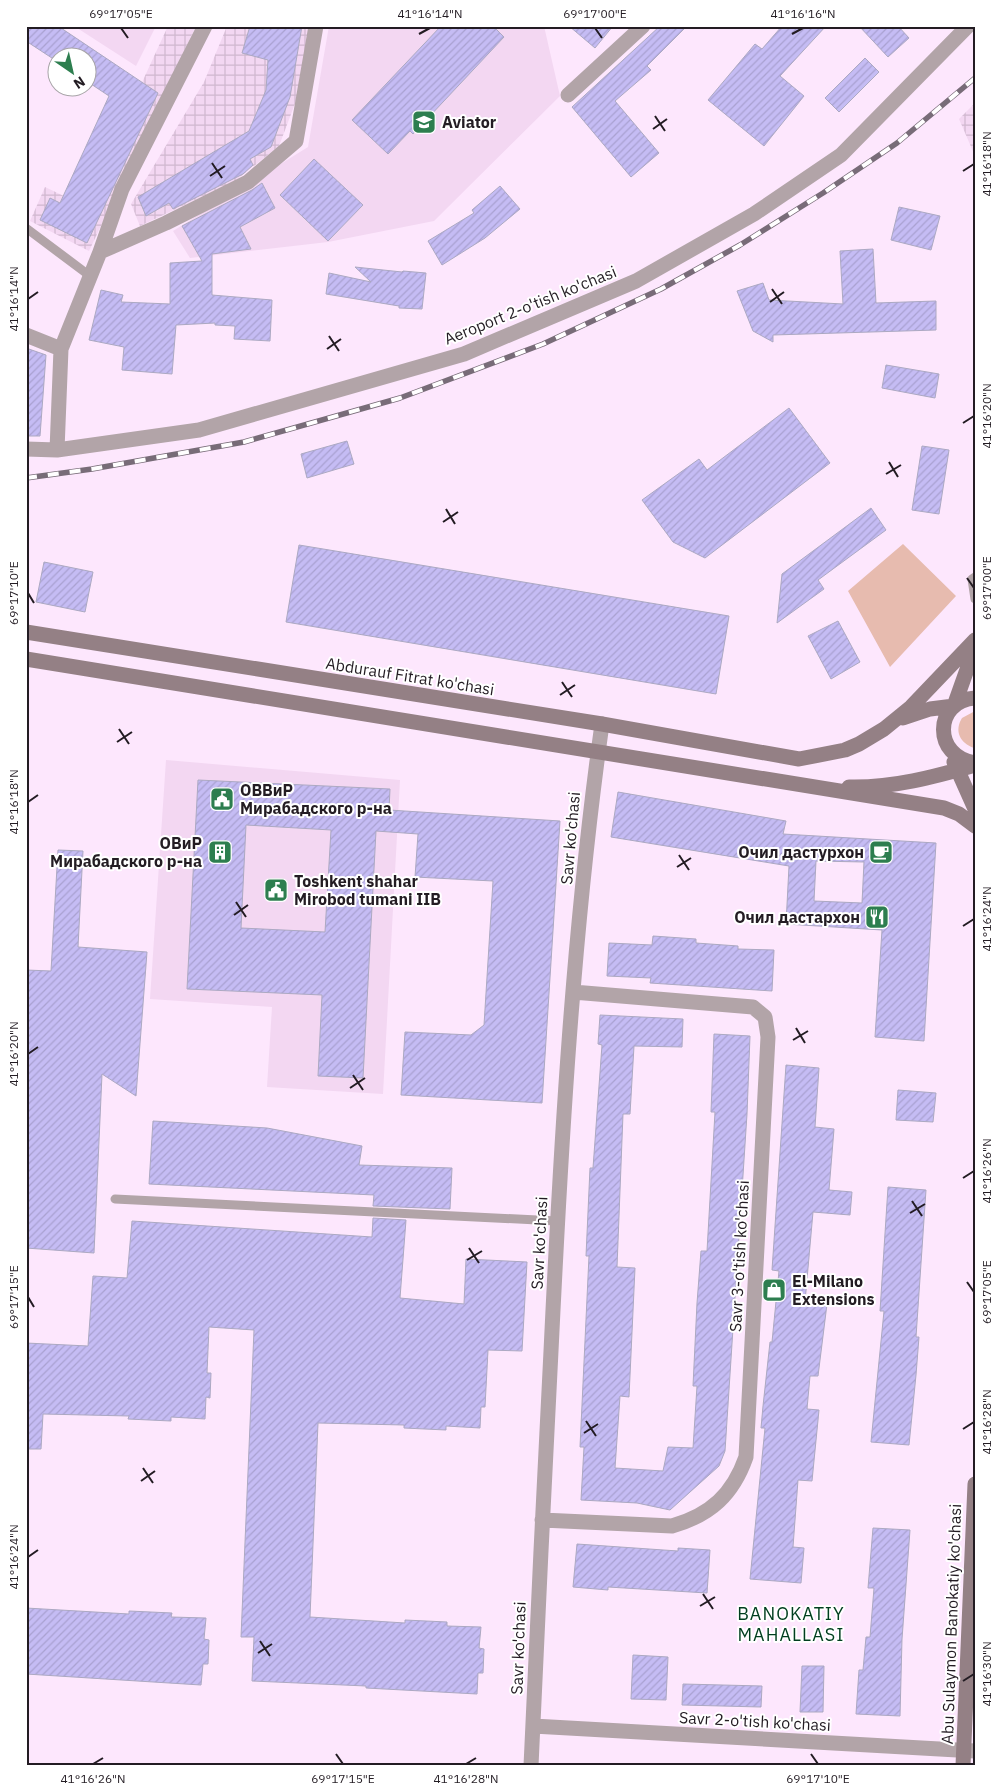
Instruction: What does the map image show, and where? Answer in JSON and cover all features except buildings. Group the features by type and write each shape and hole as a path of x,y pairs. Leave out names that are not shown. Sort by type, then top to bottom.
{"main road":[{"name":"Abdurauf Fitrat ko'chasi","path":"26,632 602,724 787,758 815,757 845,750 872,738 895,720"},
{"path":"895,720 926,693 975,640"},
{"path":"954,706 975,647"},
{"path":"26,659 944,808 959,814 975,826"},
{"path":"975,698 963,700 954,706 948,713 943,731 975,809"},
{"path":"895,720 930,709 954,706"},
{"path":"949,749 964,761 975,764"},
{"path":"783,783 854,787 891,784 927,779 975,764"},
{"name":"Abu Sulaymon Banokatiy ko'chasi","path":"967,1756 975,1484"}],"street":[{"path":"57,450 60,349 100,252 122,189 205,26"},
{"path":"100,252 166,223 248,182 296,141 316,26"},
{"path":"568,95 643,26"},
{"name":"Aeroport 2-o'tish ko'chasi","path":"26,449 57,450 199,430 464,354 636,281 754,214 841,155 968,26"},
{"path":"26,335 60,349"},
{"name":"Savr ko'chasi","path":"531,1766 557,1222 573,992 593,780 602,724"},
{"name":"Savr 3-o'tish ko'chasi","path":"542,1520 672,1526 686,1522 699,1517 721,1501 732,1488 746,1457 768,1037 765,1017 753,1008 573,992"},
{"name":"Savr 2-o'tish ko'chasi","path":"533,1726 967,1756"}],"lane":[{"path":"26,228 90,276"},
{"path":"975,577 972,579 975,599"},
{"path":"115,1199 557,1222"}],"shaded area":[{"path":"74,26 156,26 136,66"},
{"path":"168,26 196,26 89,251 30,221 45,187 85,206"},
{"path":"227,26 310,26 299,93 279,146 235,181 140,226 131,204 204,82"},
{"name":"Aviator","path":"329,26 544,26 560,96 434,221 328,242 190,258 173,231 308,147"},
{"path":"975,103 975,156 959,119"},
{"path":"903,544 956,596 890,667 848,591"},
{"path":"975,711 974,748 962,740 959,727 962,718"},
{"name":"Toshkent shahar Mirobod tumani IIB","path":"166,760 400,780 383,1094 267,1087 272,1007 150,999"}],"railway":[{"path":"26,478 92,469 244,442 400,398 543,344 661,289 740,245 823,193 897,143 975,78"}],"place":[{"name":"Aviator","path":"424,122"},
{"name":"ОВВиР Мирабадского р-на","path":"222,799"},
{"name":"ОВиР Мирабадского р-на","path":"220,852"},
{"name":"Очил дастурхон","path":"881,852"},
{"name":"Toshkent shahar Mirobod tumani IIB","path":"276,890"},
{"name":"Очил дастархон","path":"877,917"},
{"name":"El-Milano Extensions","path":"774,1290"}],"district":[{"name":"BANOKATIY MAHALLASI","path":"791,1624"}]}
